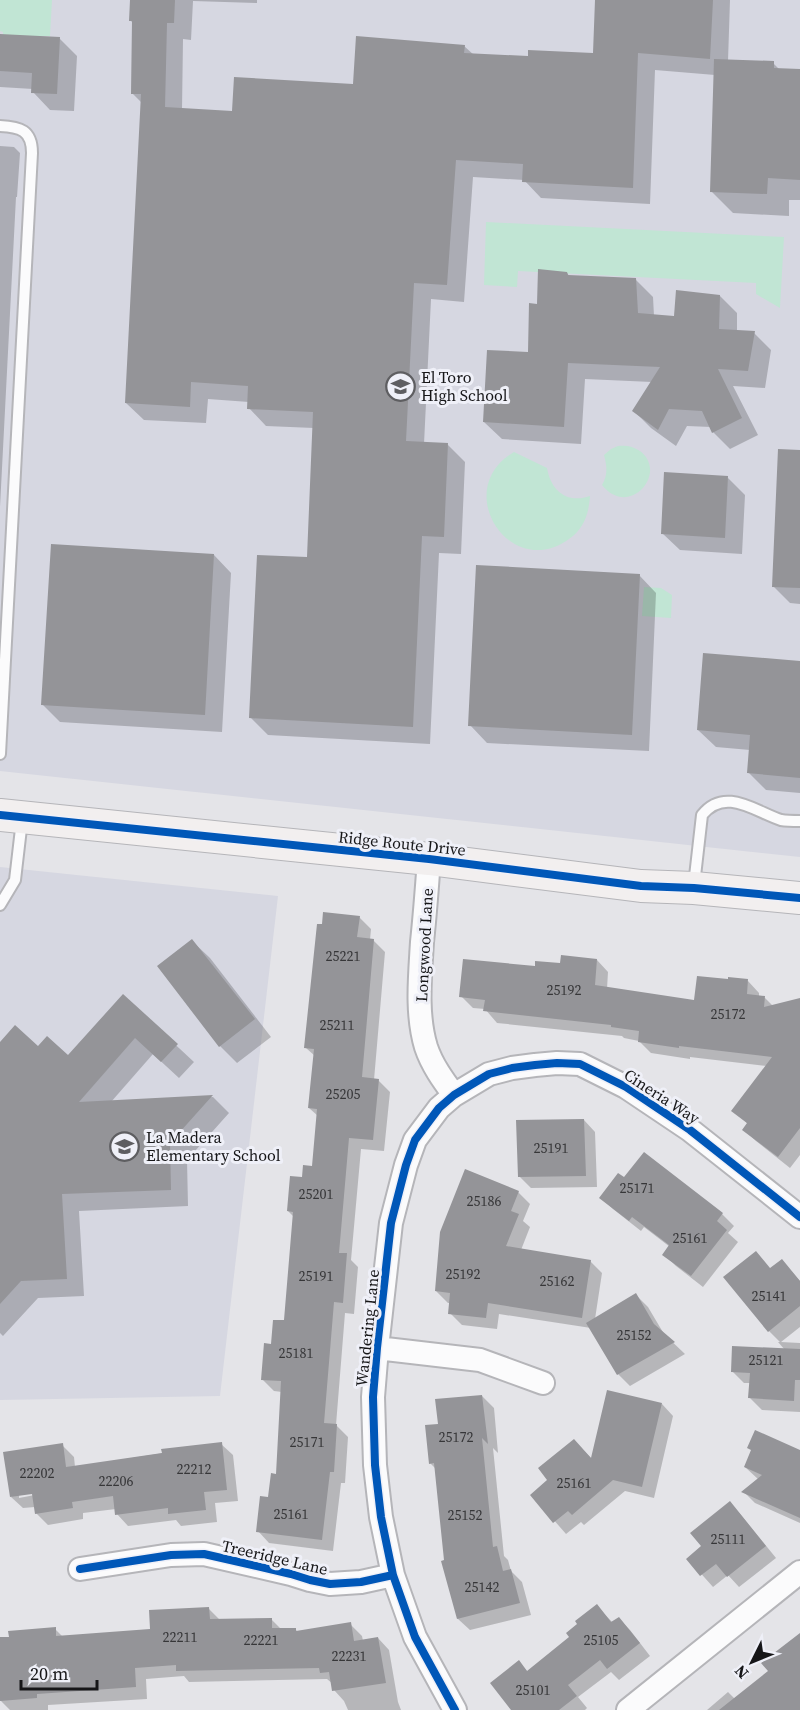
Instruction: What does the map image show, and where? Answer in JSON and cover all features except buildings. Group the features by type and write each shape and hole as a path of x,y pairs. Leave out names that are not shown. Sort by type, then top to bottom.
{"main road":[{"name":"Ridge Route Drive","path":"11,815 429,859 641,885 800,898"}],"street":[{"name":"Longwood Lane","path":"429,859 419,1000 426,1046 433,1065 454,1095"},
{"name":"Cineria Way","path":"454,1095 489,1074 512,1068 557,1063 580,1064 626,1087 690,1130 800,1217"},
{"name":"Wandering Lane","path":"454,1095 439,1108 415,1140 410,1152 391,1223 373,1397 375,1465 381,1517 393,1575 415,1637 455,1710"},
{"path":"377,1348 480,1360 543,1383"},
{"name":"Treeridge Lane","path":"81,1569 171,1555 204,1554 330,1584 353,1583 393,1575"},
{"path":"628,1710 800,1572"}],"lane":[{"path":"0,126 16,127 28,134 32,141 33,153 0,754"},
{"path":"694,888 702,815 711,806 733,801 783,820 800,821"},
{"path":"0,905 15,880 11,815"}],"shaded area":[{"name":"El Toro High School","path":"0,0 800,0 800,857 0,771"},
{"name":"La Madera Elementary School","path":"0,867 278,896 220,1396 0,1400"}],"green space":[{"path":"0,0 52,0 50,36 35,36 34,42 3,40 3,32 0,31"},
{"path":"486,222 784,237 780,308 756,294 756,283 518,271 517,287 484,285"},
{"path":"618,446 635,448 648,460 650,470 648,480 634,495 623,497 613,494 602,485 606,470 604,455"},
{"path":"514,452 547,468 552,483 561,494 574,498 590,496 585,520 569,539 547,549 527,549 509,540 495,526 488,507 487,487 496,468"},
{"path":"644,587 661,588 672,595 671,618 642,616"}],"cycle path":[{"path":"0,815 429,859 641,886 694,888 800,898"},
{"path":"455,1710 415,1637 393,1575 381,1517 375,1465 373,1397 391,1223 415,1140 439,1108 454,1095 489,1074 535,1065 580,1064 626,1087 690,1130 800,1217"},
{"path":"80,1569 171,1555 204,1554 330,1584 361,1582 393,1575"}],"place":[{"name":"El Toro High School","path":"400,386"},
{"name":"La Madera Elementary School","path":"125,1146"}]}
